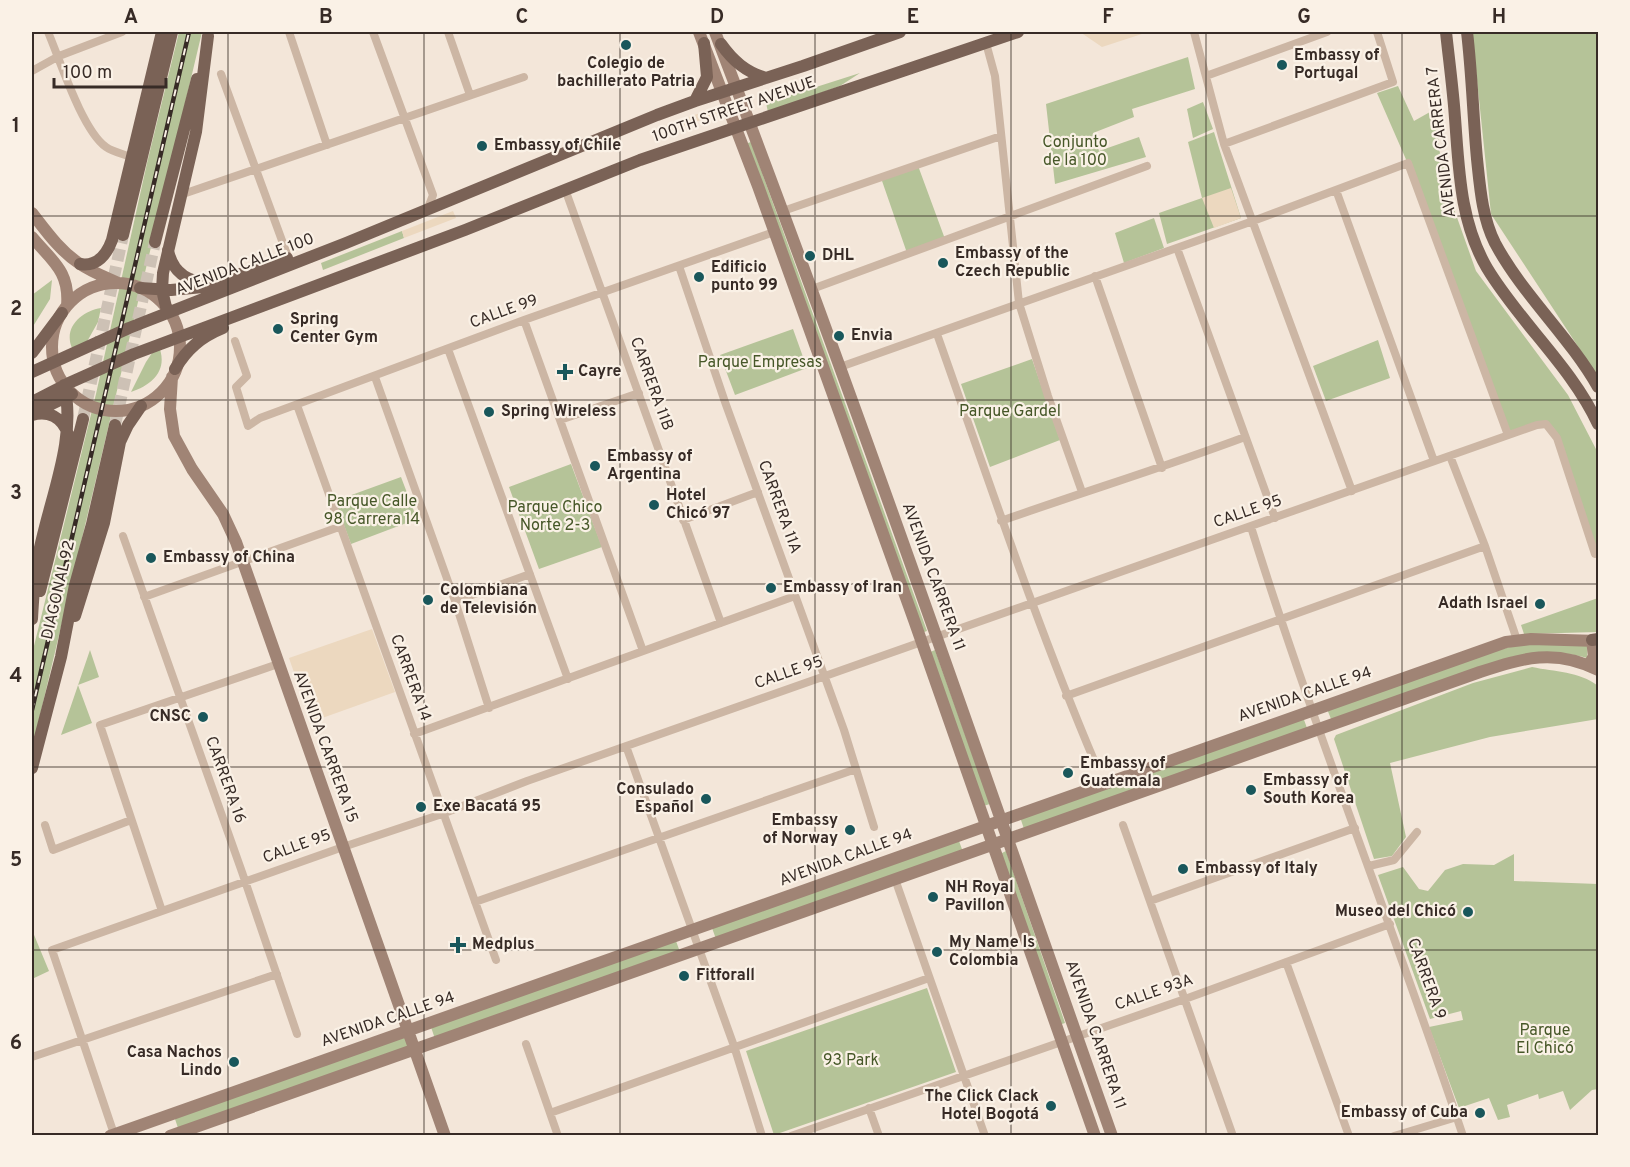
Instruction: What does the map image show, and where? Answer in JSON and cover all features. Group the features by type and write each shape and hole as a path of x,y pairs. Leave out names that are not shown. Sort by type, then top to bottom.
{"main road":[{"path":"80,264 87,265 99,260 110,246 162,32"},
{"path":"123,235 172,32"},
{"name":"AVENIDA CARRERA 11","path":"716,32 812,289 937,636 1112,1136"},
{"name":"100TH STREET AVENUE","path":"432,203 695,101 900,32"},
{"name":"100TH STREET AVENUE","path":"465,230 664,151 1018,32"},
{"name":"AVENIDA CARRERA 7","path":"1446,32 1459,177 1474,242 1495,280 1570,377 1599,424"},
{"name":"AVENIDA CARRERA 7","path":"1467,32 1478,171 1486,222 1509,266 1567,340 1599,387"},
{"path":"155,242 208,34"},
{"path":"166,307 162,290 163,273 196,132 208,34"},
{"path":"695,101 707,77 702,37"},
{"name":"AVENIDA CARRERA 11","path":"702,37 922,641 1095,1136"},
{"path":"721,44 735,62 751,73 766,78"},
{"name":"AVENIDA CALLE 100","path":"32,372 108,337 346,243 432,203"},
{"path":"32,213 62,249 80,264 119,284"},
{"path":"32,402 134,354 336,276 465,230"},
{"path":"61,657 104,523 120,442 141,406 161,391 195,344 212,332 465,230"},
{"path":"32,237 65,278 68,294 65,309 53,333 52,344 55,366 68,392 69,412 68,434 34,567 32,619"},
{"path":"167,249 173,265 185,277 197,282 216,283"},
{"path":"32,353 65,309 77,297 90,289 119,284 162,290 192,289 216,283 288,257"},
{"path":"140,288 157,298 166,307 175,323 179,342 174,373"},
{"name":"AVENIDA CARRERA 15","path":"174,373 170,409 174,436 192,469 223,514 243,561 446,1136"},
{"path":"68,392 85,404 101,409 117,411 141,406"},
{"path":"32,415 68,392"},
{"path":"32,415 40,412 52,414 61,421 68,434"},
{"name":"DIAGONAL 92","path":"32,624 83,419"},
{"name":"DIAGONAL 92","path":"32,768 61,657 75,585 115,425"},
{"name":"AVENIDA CALLE 94","path":"112,1135 1311,710 1516,640 1596,640"},
{"path":"161,1117 169,1124 169,1136 1517,660 1554,656 1594,667 1596,640"}],"street":[{"path":"48,32 86,123 106,147 131,157"},
{"path":"32,71 58,56 122,32"},
{"path":"289,32 327,145"},
{"path":"373,32 405,118 432,203"},
{"path":"448,32 470,95"},
{"path":"1194,32 1224,144 1352,491"},
{"path":"1206,76 1327,32"},
{"path":"1224,144 1393,82 1377,32"},
{"path":"986,43 995,76 1019,303 1048,396 1082,492"},
{"path":"221,74 288,257"},
{"path":"186,193 524,77"},
{"path":"783,211 1001,136"},
{"path":"840,367 1254,221 1408,164 1508,435"},
{"path":"812,289 1147,166"},
{"name":"CARRERA 11B","path":"564,189 603,292 720,623"},
{"path":"1336,190 1434,461"},
{"name":"CALLE 99","path":"235,341 247,376 236,387 248,426 260,418 524,320 774,232"},
{"path":"1177,248 1275,518"},
{"name":"CARRERA 11A","path":"679,266 721,392 856,769 874,827"},
{"path":"1095,276 1162,468"},
{"path":"524,320 643,651"},
{"path":"937,334 1066,696 1096,765"},
{"path":"448,349 568,679"},
{"path":"375,377 455,600 489,708"},
{"path":"560,420 639,393"},
{"name":"CARRERA 14","path":"297,405 496,960"},
{"name":"CALLE 95","path":"82,1040 52,950 1537,425 1546,424 1557,438 1595,554"},
{"path":"1002,521 1082,492 1162,468 1245,436"},
{"path":"1450,456 1485,546 1516,640"},
{"path":"683,519 758,492"},
{"path":"144,597 339,526"},
{"name":"CARRERA 9","path":"1251,527 1311,710 1390,924 1463,1136"},
{"name":"CARRERA 16","path":"123,536 297,1034"},
{"path":"1066,696 1485,546"},
{"path":"455,600 530,574"},
{"path":"414,734 795,596"},
{"path":"162,911 100,725 278,664"},
{"path":"626,746 734,1046 762,1136"},
{"path":"475,902 856,769"},
{"path":"45,825 53,850 131,820"},
{"path":"1123,825 1233,1136"},
{"path":"1150,901 1355,828"},
{"path":"1369,866 1394,860 1417,832"},
{"path":"895,879 985,1136"},
{"name":"CALLE 93A","path":"791,1136 963,1074 1185,999 1390,924"},
{"path":"1286,962 1349,1136"},
{"path":"32,1057 277,974"},
{"path":"550,1113 929,978"},
{"path":"82,1040 112,1135"},
{"path":"525,1044 558,1136"},
{"path":"869,1108 879,1136"},
{"path":"1394,1136 1457,1117"}],"green space":[{"path":"179,32 202,32 32,749 32,654 96,394 147,163"},
{"path":"1472,32 1598,32 1598,377 1491,214"},
{"name":"Conjunto de la 100","path":"1188,57 1195,89 1132,109 1134,117 1093,133 1099,151 1139,137 1146,157 1055,184 1046,104"},
{"path":"860,73 840,86 768,112 766,103"},
{"path":"1398,86 1414,121 1437,108 1439,149 1454,209 1476,271 1568,395 1598,453 1598,546 1592,548 1557,438 1546,424 1508,435 1408,164 1377,93"},
{"path":"1203,102 1213,129 1193,138 1187,109"},
{"path":"1214,132 1241,218 1167,244 1159,213 1202,198 1188,142"},
{"path":"751,142 927,631 921,633 745,144"},
{"path":"917,163 945,239 907,253 881,178"},
{"path":"1154,218 1164,248 1124,263 1115,233"},
{"path":"402,231 404,238 323,270 321,263"},
{"path":"52,280 50,299 32,328 32,295"},
{"path":"101,308 98,322 84,347 72,348 70,333 76,321 81,316"},
{"name":"Parque Empresas","path":"793,329 807,368 735,395 720,355"},
{"path":"1378,340 1390,378 1326,401 1313,366"},
{"path":"158,344 162,361 157,374 146,385 131,392 146,362"},
{"name":"Parque Gardel","path":"1032,359 1060,440 990,467 961,384"},
{"name":"Parque Chico Norte 2-3","path":"571,464 602,547 539,569 509,487"},
{"name":"Parque Calle 98 Carrera 14","path":"401,477 417,519 351,544 335,501"},
{"path":"1598,598 1598,632 1524,634 1521,625"},
{"path":"1522,644 1588,646 1587,658 1550,653 1512,657 1331,719 1327,709 1487,653"},
{"path":"90,650 99,677 78,685"},
{"path":"935,650 990,804 983,806 928,653"},
{"path":"1532,667 1583,677 1598,686 1598,719 1490,737 1390,763 1406,837 1392,856 1374,859 1334,739 1336,735 1473,683"},
{"path":"78,685 92,723 61,735"},
{"path":"1303,717 1307,728 1024,829 1020,817"},
{"path":"959,841 963,852 716,939 712,928"},
{"path":"1006,851 1065,1023 1059,1025 1000,854"},
{"name":"Parque El Chicó","path":"1514,854 1514,881 1598,884 1598,1089 1592,1090 1570,1110 1563,1091 1539,1099 1538,1094 1507,1105 1510,1117 1498,1120 1489,1098 1459,1108 1429,1027 1463,1020 1461,1011 1430,1019 1378,875 1403,867 1419,889 1428,891 1445,870 1463,864 1494,865"},
{"path":"32,930 49,971 32,979"},
{"path":"676,941 680,952 435,1039 431,1027"},
{"name":"93 Park","path":"927,988 956,1072 774,1135 746,1051"},
{"path":"405,1035 409,1046 178,1128 174,1116"}],"shaded area":[{"path":"1080,32 1148,32 1102,47"},
{"path":"720,106 722,112 669,132 666,125"},
{"path":"1231,188 1241,218 1214,228 1202,198"},
{"path":"453,211 456,218 404,238 402,231"},
{"path":"372,629 395,692 311,722 289,658"}],"tunnel":[{"path":"83,419 123,235"},
{"path":"115,425 155,242"}],"railway":[{"path":"32,710 189,32"}],"place":[{"name":"Colegio de bachillerato Patria","path":"626,45"},
{"name":"Embassy of Portugal","path":"1282,65"},
{"name":"Embassy of Chile","path":"482,146"},
{"name":"DHL","path":"810,256"},
{"name":"Embassy of the Czech Republic","path":"943,263"},
{"name":"Edificio punto 99","path":"699,277"},
{"name":"Spring Center Gym","path":"278,329"},
{"name":"Envia","path":"839,336"},
{"name":"Cayre","path":"565,372"},
{"name":"Spring Wireless","path":"489,412"},
{"name":"Embassy of Argentina","path":"595,466"},
{"name":"Hotel Chicó 97","path":"654,505"},
{"name":"Embassy of China","path":"151,558"},
{"name":"Embassy of Iran","path":"771,588"},
{"name":"Colombiana de Televisión","path":"428,600"},
{"name":"Adath Israel","path":"1540,604"},
{"name":"CNSC","path":"203,717"},
{"name":"Embassy of Guatemala","path":"1068,773"},
{"name":"Embassy of South Korea","path":"1251,790"},
{"name":"Consulado Español","path":"706,799"},
{"name":"Exe Bacatá 95","path":"421,807"},
{"name":"Embassy of Norway","path":"850,830"},
{"name":"Embassy of Italy","path":"1183,869"},
{"name":"NH Royal Pavillon","path":"933,897"},
{"name":"Museo del Chicó","path":"1468,912"},
{"name":"Medplus","path":"458,945"},
{"name":"My Name Is Colombia","path":"937,952"},
{"name":"Fitforall","path":"684,976"},
{"name":"Casa Nachos Lindo","path":"234,1062"},
{"name":"The Click Clack Hotel Bogotá","path":"1051,1106"},
{"name":"Embassy of Cuba","path":"1480,1113"}]}
